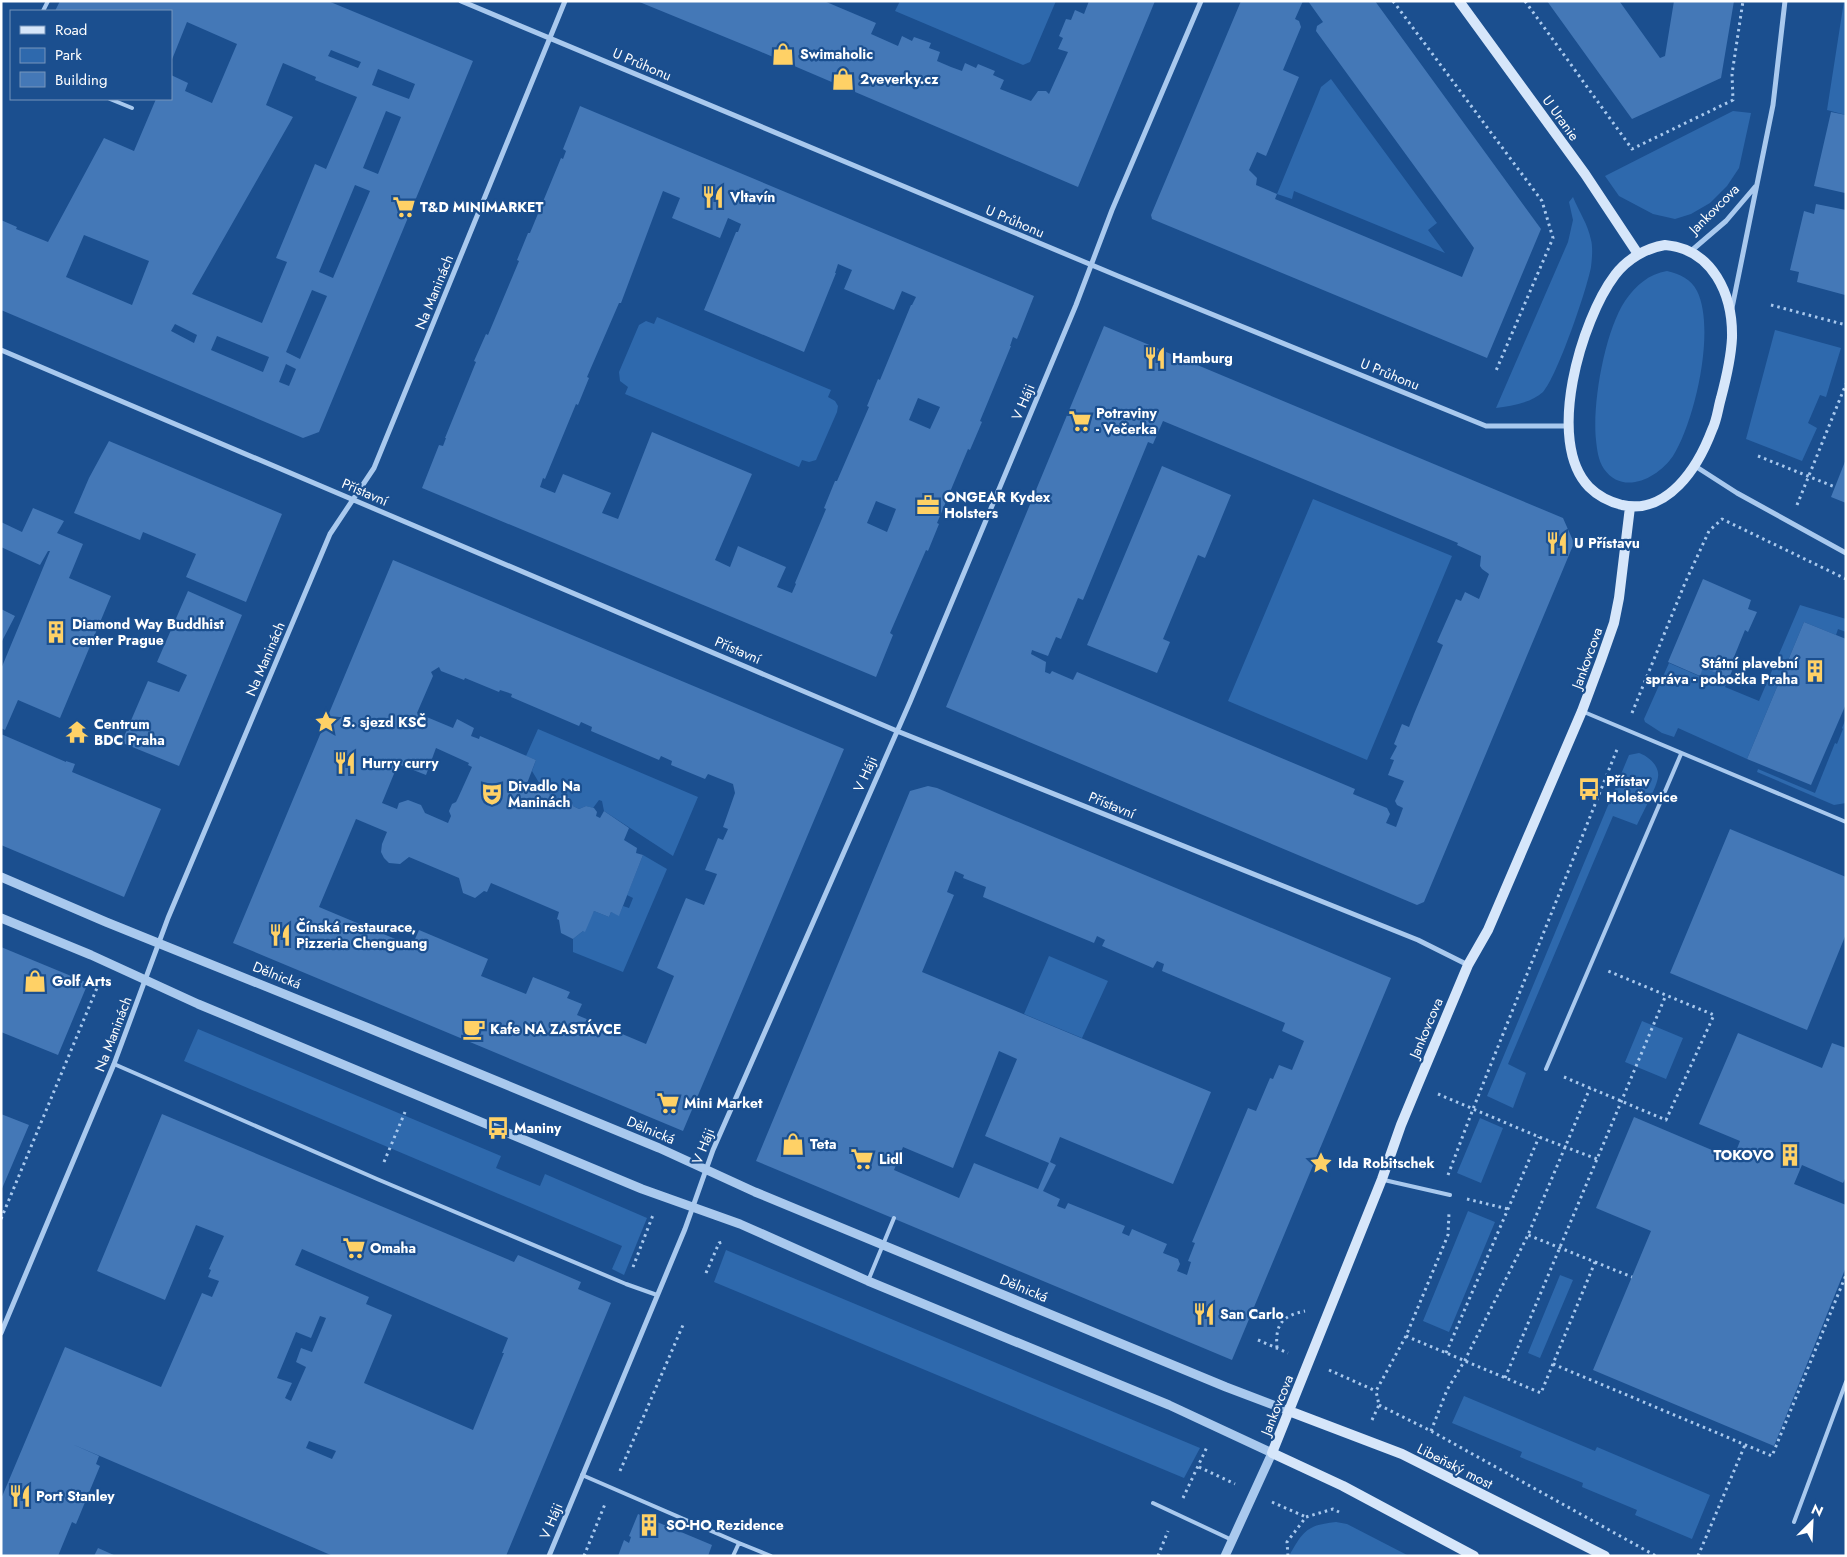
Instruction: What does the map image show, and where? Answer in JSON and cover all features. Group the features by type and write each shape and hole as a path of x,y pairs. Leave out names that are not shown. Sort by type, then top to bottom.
{"main road":[{"name":"U Uranie","path":"1458,1 1585,174 1638,254"},
{"name":"Jankovcova","path":"1691,251 1665,244 1650,247 1638,254 1615,274 1597,304 1583,341 1572,385 1569,426 1573,460 1584,481 1599,495 1614,503 1630,506 1652,504 1674,492 1695,466 1713,430 1727,375 1732,339 1730,316"},
{"path":"1691,251 1710,266 1723,286 1730,316"},
{"name":"Jankovcova","path":"1272,1453 1418,1084 1468,966 1488,930 1582,711 1614,623 1623,573 1630,506"},
{"name":"Libeňský most","path":"1289,1411 1402,1454 1605,1556"},
{"path":"1272,1453 1343,1486 1474,1556"}],"street":[{"name":"U Průhonu","path":"461,1 1091,264 1486,426 1569,426"},
{"name":"Na Maninách","path":"1,1333 114,1064 159,943 330,534 374,468 565,1"},
{"name":"V Háji","path":"549,1556 685,1229 706,1169 897,731 1112,210 1201,1"},
{"name":"Jankovcova","path":"1730,316 1774,100 1785,1"},
{"name":"Jankovcova","path":"1691,251 1726,221 1756,186"},
{"name":"Přístavní","path":"1,350 897,731 1418,940 1468,966"},
{"path":"1695,466 1737,493 1846,553"},
{"name":"Dělnická","path":"1,877 385,1034 706,1169 754,1192 1226,1387 1289,1411"},
{"path":"1,918 642,1188 740,1224 868,1281 1169,1405 1272,1453"},
{"name":"Jankovcova","path":"1225,1556 1272,1453"}],"lane":[{"path":"112,100 132,108"},
{"path":"1582,711 1625,731 1846,822"},
{"path":"1546,1069 1681,754"},
{"path":"114,1064 378,1179 626,1284 657,1295"},
{"path":"1382,1179 1450,1195"},
{"path":"868,1281 894,1218"},
{"path":"1794,1522 1846,1382"},
{"path":"582,1475 772,1556"},
{"path":"1152,1504 1232,1540"},
{"path":"733,1556 739,1542"}],"path":[{"path":"1393,1 1542,201 1553,238 1495,373"},
{"path":"1525,1 1632,149 1733,100 1732,74 1743,1"},
{"path":"1771,305 1846,325"},
{"path":"1790,522 1810,477 1846,384"},
{"path":"1758,456 1835,487"},
{"path":"1656,1556 1431,1431 1379,1405 1376,1391 1406,1336 1448,1236 1450,1195 1448,1173 1685,583 1709,531 1722,519 1846,579"},
{"path":"1546,1069 1666,1120 1714,1015 1591,964"},
{"path":"1505,1378 1666,995"},
{"path":"1,1219 86,1015"},
{"path":"1418,1084 1539,1137 1597,1159"},
{"path":"1431,1431 1447,1390 1465,1360 1528,1236 1590,1088"},
{"path":"378,1179 407,1107"},
{"path":"1446,1353 1539,1137"},
{"path":"1450,1195 1508,1209"},
{"path":"631,1270 654,1216"},
{"path":"1528,1236 1632,1277"},
{"path":"706,1272 719,1243"},
{"path":"1406,1336 1541,1393 1595,1262"},
{"path":"1553,1364 1772,1456 1812,1353 1846,1275"},
{"path":"1258,1340 1277,1348 1276,1334 1282,1321 1291,1314 1332,1304"},
{"path":"584,1556 683,1325"},
{"path":"1340,1375 1376,1391"},
{"path":"1206,1442 1207,1448 1199,1467 1228,1481"},
{"path":"1698,1556 1745,1445"},
{"path":"1286,1508 1306,1517"},
{"path":"1288,1556 1287,1542 1306,1517 1333,1509 1345,1514"}],"green space":[{"path":"900,1 1056,1 1030,62 1023,65 895,11"},
{"path":"1844,1 1846,1 1846,115 1827,110"},
{"path":"1331,79 1437,223 1428,230 1445,253 1294,191 1292,199 1277,194 1321,87"},
{"path":"1733,111 1751,113 1739,168 1727,186 1710,203 1691,214 1675,219 1653,214 1619,196 1605,176"},
{"path":"1573,197 1588,229 1592,243 1592,253 1591,267 1571,332 1556,369 1543,392 1527,401 1496,408 1568,242 1573,220 1569,202"},
{"path":"1667,271 1681,275 1692,283 1697,291 1702,308 1704,328 1704,351 1700,375 1689,421 1673,456 1667,464 1650,477 1630,483 1612,477 1604,469 1597,451 1595,425 1601,368 1611,330 1625,301 1643,281 1660,272"},
{"path":"657,317 831,390 828,397 835,401 838,406 837,412 816,460 809,462 802,460 799,467 625,394 628,387 620,381 619,372 639,325 646,321 654,324"},
{"path":"1775,330 1841,348 1826,397 1820,395 1808,423 1817,428 1802,461 1746,439"},
{"path":"1313,499 1452,556 1367,760 1228,701"},
{"path":"1800,605 1846,619 1846,632 1838,629 1836,635 1804,622 1747,759 1678,728 1674,737 1662,733 1645,722 1644,719 1669,663 1699,676 1703,668 1729,678 1725,687 1759,701"},
{"path":"1846,718 1846,803 1834,805 1757,772 1758,769 1815,793 1835,743 1837,744"},
{"path":"538,729 698,797 673,856 604,811 602,801 599,800 593,808 586,806 579,809 573,806 568,797 562,796 557,799 550,797 549,790 541,786 532,771 536,760 526,756"},
{"path":"1639,753 1646,756 1657,769 1658,777 1655,787 1637,825 1613,816 1508,1064 1526,1073 1513,1108 1487,1096 1629,755"},
{"path":"643,855 667,869 623,972 573,952 573,939 583,931 594,911 609,917 611,912 619,915 623,906 629,908 633,898 627,895"},
{"path":"1049,956 1108,981 1082,1038 1024,1014"},
{"path":"1642,1021 1683,1038 1666,1079 1625,1062"},
{"path":"198,1029 501,1156 496,1168 540,1186 545,1174 647,1218 624,1275 612,1269 622,1246 184,1061"},
{"path":"1480,1118 1503,1128 1481,1183 1457,1173"},
{"path":"1468,1211 1495,1222 1449,1332 1423,1321"},
{"path":"726,1250 1200,1448 1184,1478 714,1282"},
{"path":"1560,1275 1573,1280 1540,1358 1528,1353"},
{"path":"1464,1396 1595,1451 1597,1447 1710,1495 1692,1539 1635,1515 1637,1510 1582,1487 1583,1483 1520,1457 1522,1452 1452,1423"},
{"path":"1336,1522 1347,1524 1409,1556 1289,1556 1302,1535 1312,1527"}],"building":[{"path":"60,1 328,1 473,61 319,432 303,438 1,310 1,220 17,227 16,229 48,242 104,138 134,151 156,100 172,100 172,75 188,83 185,91 212,103 237,44 187,22 172,60 172,10 56,10","holes":["331,50 361,62 358,68 328,56","283,63 316,77 315,80 357,97 326,169 315,164 276,258 287,262 262,323 192,294 293,117 266,105","378,69 415,84 409,99 372,85","386,111 401,117 378,174 363,168","355,185 370,191 333,278 319,272","84,235 149,261 132,305 66,277","312,290 327,296 300,359 286,352","175,324 197,335 194,343 171,331","217,336 269,357 263,372 211,350","286,364 296,369 289,386 279,382"]},
{"path":"637,1 824,1 876,23 871,34 898,46 902,36 912,41 914,37 931,43 929,48 940,52 937,61 951,67 962,71 965,63 976,68 978,64 995,71 993,75 1004,80 1000,89 1031,101 1038,91 1046,91 1049,94 1068,52 1058,49 1063,38 1059,36 1066,19 1071,20 1075,10 1084,14 1089,1 1155,1 1078,187"},
{"path":"1241,1 1303,1 1295,19 1299,21 1301,27 1283,70 1299,77 1266,156 1257,152 1249,170 1257,178 1256,185 1277,194 1275,199 1462,277 1474,248 1316,31 1317,26 1323,22 1308,1 1375,1 1541,229 1487,358 1152,219 1151,215"},
{"path":"1547,1 1621,1 1660,58 1665,56 1674,1 1734,1 1721,78 1632,119"},
{"path":"580,106 1034,296 1017,339 1013,337 980,421 982,422 970,450 968,449 937,523 939,524 928,551 926,550 890,633 893,635 876,677 422,488 439,445 443,446 476,362 474,361 486,334 488,335 519,261 517,260 528,233 530,233 561,158 563,159 566,151 563,149","holes":["663,191 680,198 672,218 720,238 728,218 741,224 704,310 804,352 838,264 852,270 844,289 894,310 902,291 916,297 880,380 878,379 867,406 869,407 837,481 835,481 824,508 826,509 792,593 777,587 786,567 738,546 730,567 715,560 752,474 652,432 618,519 602,513 611,493 563,474 555,493 540,487 576,404 578,405 589,378 587,377 619,303 621,303","918,398 940,407 930,429 909,420","876,501 896,509 887,532 867,523"]},
{"path":"1831,112 1846,115 1845,193 1814,186"},
{"path":"1816,204 1846,210 1845,295 1797,282 1799,272 1790,270 1804,211 1814,214"},
{"path":"1104,326 1563,518 1574,543 1424,902 1417,905 946,707","holes":["1163,421 1458,543 1457,545 1481,556 1480,566 1489,574 1479,599 1465,592 1461,601 1456,599 1437,642 1443,645 1409,727 1402,724 1394,744 1397,746 1390,759 1394,760 1388,775 1404,781 1395,801 1397,805 1403,808 1396,827 1386,823 1390,814 1387,808 1353,794 1355,789 1077,672 1073,680 1052,671 1050,674 1045,672 1046,662 1031,654 1032,650 1048,656 1056,637 1061,639 1078,598 1083,600 1148,442 1153,444"]},
{"path":"109,441 282,514 246,602 186,577 196,554 143,532 140,540 74,513 89,478"},
{"path":"1846,459 1846,503 1831,497"},
{"path":"1162,466 1231,495 1205,558 1198,555 1163,639 1170,642 1157,673 1087,645"},
{"name":"Diamond Way Buddhist center Prague","path":"33,508 64,521 57,533 83,544 69,578 111,596 60,718 18,700 5,730 1,728 1,669 50,551 48,551 40,565 1,547 1,522 22,532"},
{"path":"393,560 844,749 683,1131 233,943","holes":["439,667 441,671 464,680 465,678 499,692 500,690 512,694 511,697 579,726 581,722 592,727 591,731 659,760 661,756 672,761 671,765 705,779 708,774 733,784 735,793 723,827 728,829 723,840 718,838 705,870 717,874 704,905 686,898 657,968 674,976 646,1044 577,1015 582,1004 567,998 570,992 533,977 526,994 481,976 488,959 419,930 412,946 319,907 356,819 387,832 381,852 389,863 400,864 409,857 459,878 463,893 475,898 484,891 487,892 491,883 559,912 557,919 559,920 561,933 573,939 583,931 585,932 594,911 609,917 611,912 619,916 643,855 636,853 637,848 624,840 629,828 604,811 600,818 596,816 597,812 594,808 586,806 579,809 573,806 571,799 567,796 561,796 557,799 550,797 549,790 543,786 534,789 526,786 536,760 480,736 479,739 471,736 474,728 457,719 453,728 417,713 433,676 431,672","436,748 469,763 468,765 472,767 456,802 452,804 448,823 425,813 421,805 408,800 399,803 397,809 382,803 398,764 426,775"]},
{"path":"1703,579 1751,600 1748,609 1757,612 1748,632 1745,630 1734,657 1737,659 1729,678 1703,668 1700,676 1668,662"},
{"path":"188,591 242,615 179,766 125,744 123,739 148,681 179,692 187,675 157,662"},
{"path":"1,609 15,616 1,643"},
{"name":"Státní plavební správa - pobočka Praha","path":"1804,622 1846,639 1846,704 1811,785 1747,759"},
{"path":"1,734 66,762 75,764 72,772 161,809 124,897 1,845"},
{"path":"928,786 937,788 1391,978 1232,1360 756,1161 910,791","holes":["955,871 964,875 963,878 986,887 983,897 1094,943 1097,936 1105,940 1102,946 1153,968 1157,961 1164,964 1162,971 1285,1023 1282,1031 1304,1041 1292,1070 1279,1065 1273,1079 1270,1078 1256,1111 1248,1108 1192,1242 1195,1243 1188,1261 1191,1262 1187,1275 1177,1271 1180,1264 1178,1259 1163,1253 1167,1244 1132,1229 1129,1236 1122,1233 1125,1226 1068,1203 1065,1209 1057,1206 1060,1199 1043,1191 1056,1165 1050,1162 1060,1137 1173,1184 1211,1092 922,972 954,895 947,892","999,1051 1017,1059 985,1136 1049,1163 1038,1189 974,1163 959,1198 894,1170 903,1147 953,1168"]},
{"path":"1730,829 1846,877 1846,934 1807,1030 1670,973"},
{"path":"1,947 88,983 58,1055 1,1032"},
{"path":"1738,1033 1822,1068 1832,1043 1846,1048 1846,1177 1843,1183 1802,1165 1794,1184 1846,1205 1846,1267 1774,1446 1593,1370 1651,1231 1596,1208 1634,1117 1733,1159 1740,1141 1699,1124"},
{"path":"1,1114 29,1125 1,1191"},
{"path":"162,1114 514,1262 518,1255 581,1282 578,1289 611,1303 506,1556 333,1556 72,1444 99,1456 96,1464 100,1466 76,1524 72,1522 58,1556 1,1556 1,1499 65,1347 161,1387 202,1293 212,1297 219,1281 208,1277 211,1270 209,1269 224,1236 196,1225 165,1300 97,1271","holes":["302,1249 508,1338 502,1353 504,1353 473,1430 364,1383 392,1315 366,1304 369,1297 295,1265","320,1316 326,1318 312,1352 301,1348 296,1362 306,1367 291,1401 285,1398 292,1383 277,1378 296,1332 311,1338","309,1441 336,1451 332,1459 306,1448"]},
{"name":"SO-HO Rezidence","path":"638,1514 712,1545 708,1556 618,1556 624,1540 629,1543 631,1537 629,1536"},
{"path":"98,1548 116,1556 94,1556"}],"place":[{"name":"Swimaholic","path":"783,54"},
{"name":"2veverky.cz","path":"843,79"},
{"name":"Vltavín","path":"713,197"},
{"name":"T&D MINIMARKET","path":"404,207"},
{"name":"Hamburg","path":"1155,358"},
{"name":"Potraviny - Večerka","path":"1080,421"},
{"name":"ONGEAR Kydex Holsters","path":"928,505"},
{"name":"U Přístavu","path":"1557,543"},
{"name":"Diamond Way Buddhist center Prague","path":"56,632"},
{"name":"Státní plavební správa - pobočka Praha","path":"1815,671"},
{"name":"5. sjezd KSČ","path":"326,722"},
{"name":"Centrum BDC Praha","path":"77,732"},
{"name":"Hurry curry","path":"345,763"},
{"name":"Přístav Holešovice","path":"1589,789"},
{"name":"Divadlo Na Maninách","path":"492,794"},
{"name":"Čínská restaurace, Pizzeria Chenguang","path":"280,935"},
{"name":"Golf Arts","path":"35,981"},
{"name":"Kafe NA ZASTÁVCE","path":"474,1029"},
{"name":"Mini Market","path":"668,1103"},
{"name":"Maniny","path":"498,1128"},
{"name":"Teta","path":"793,1144"},
{"name":"TOKOVO","path":"1790,1155"},
{"name":"Lidl","path":"862,1159"},
{"name":"Ida Robitschek","path":"1321,1163"},
{"name":"Omaha","path":"354,1248"},
{"name":"San Carlo","path":"1204,1314"},
{"name":"Port Stanley","path":"20,1496"},
{"name":"SO-HO Rezidence","path":"649,1525"}]}
